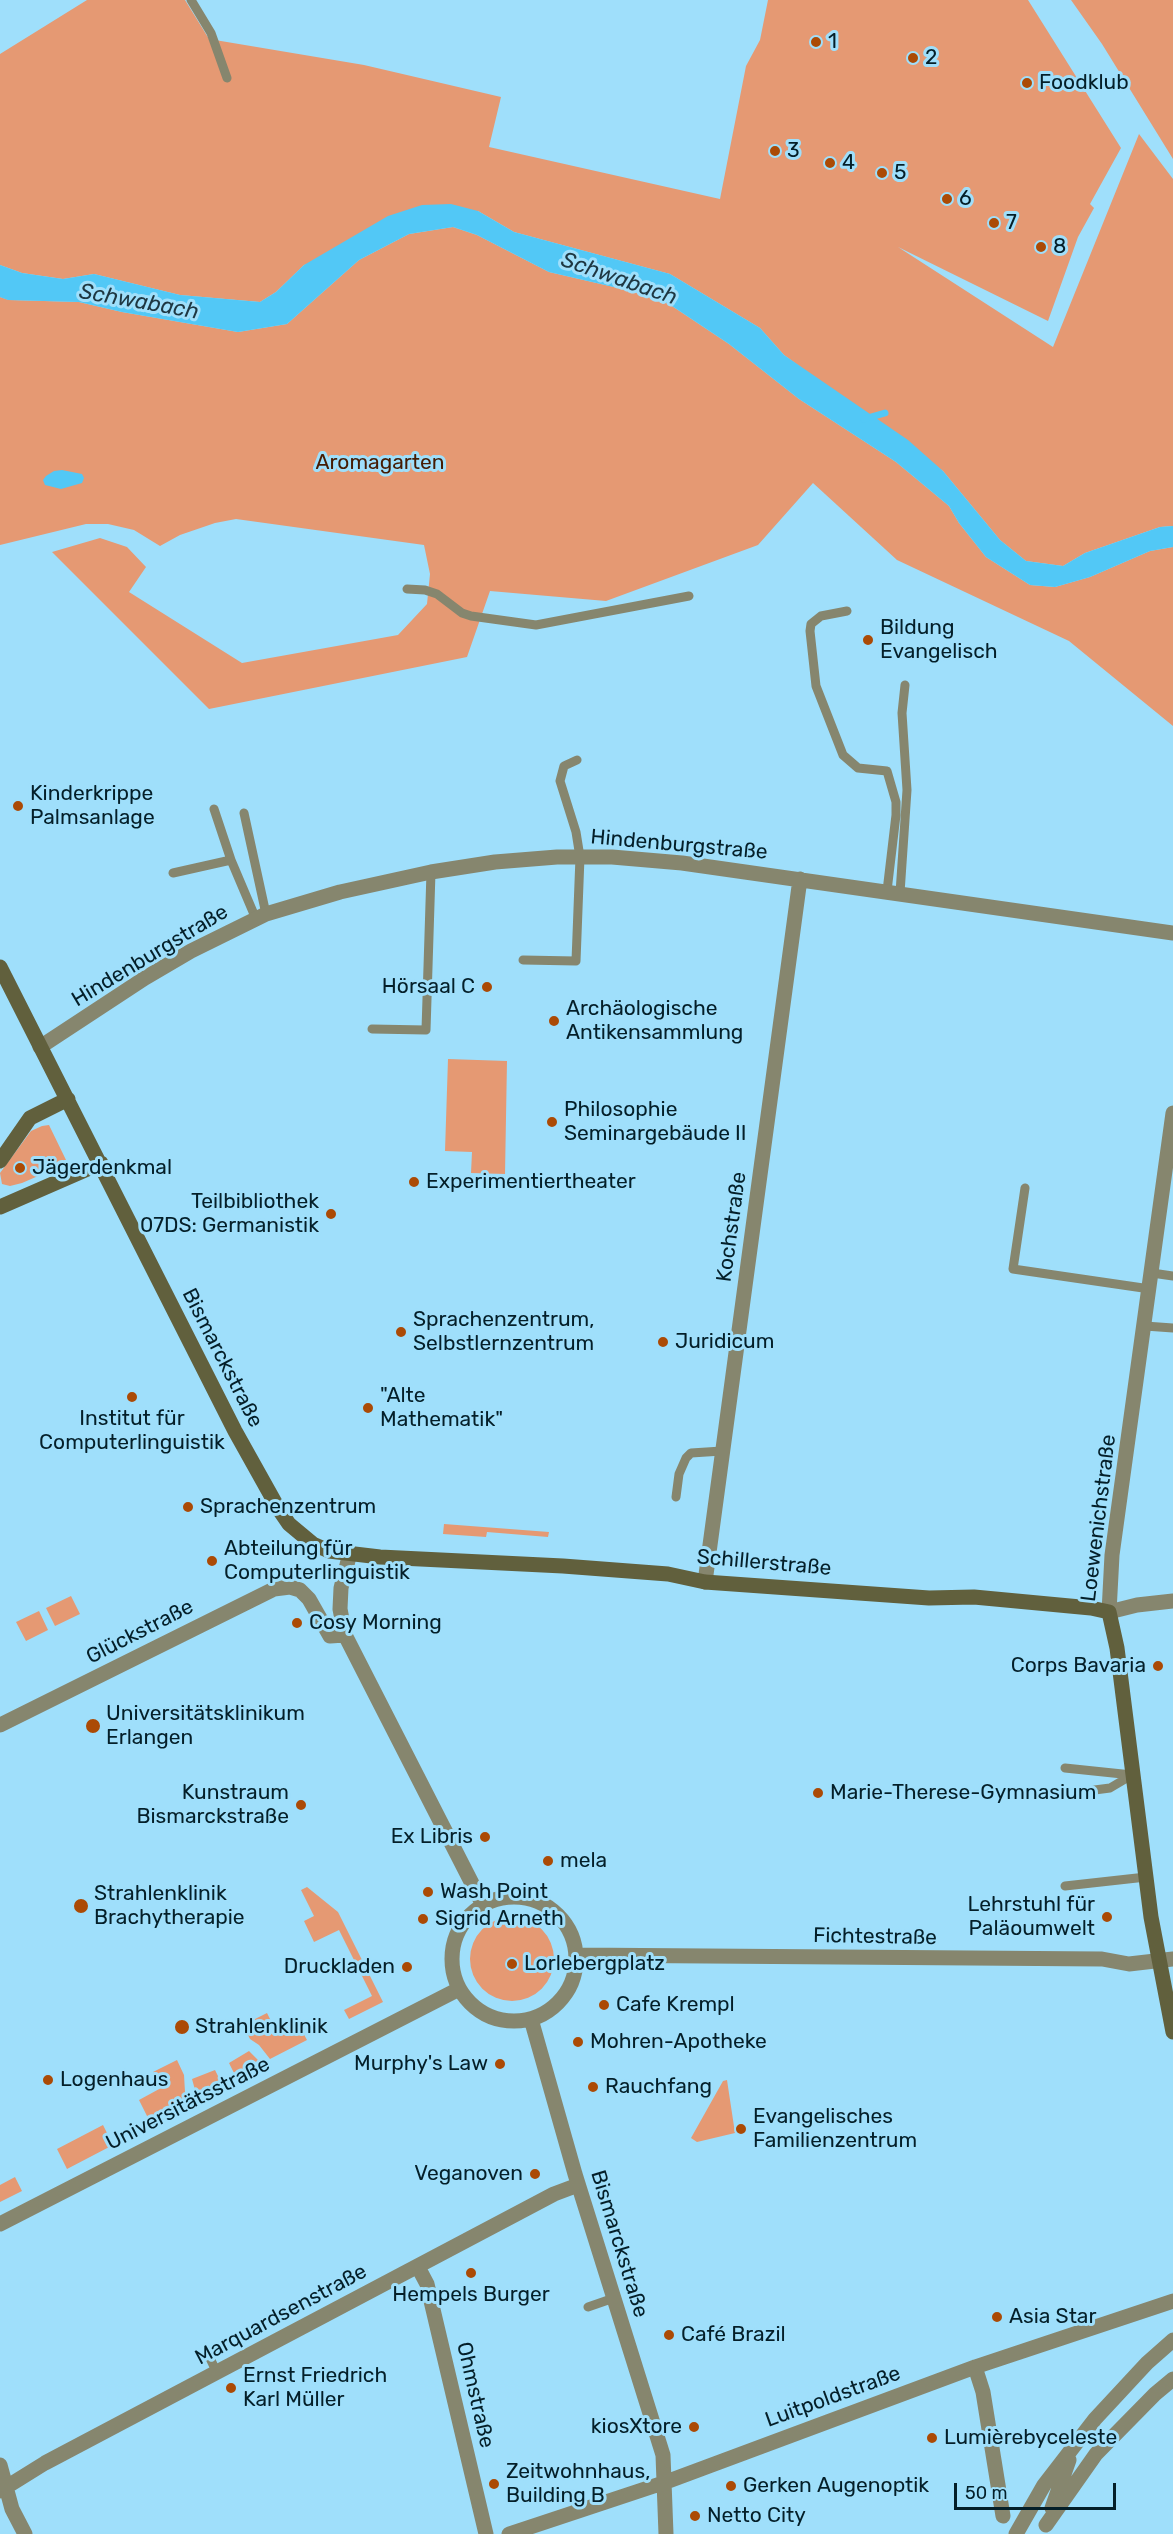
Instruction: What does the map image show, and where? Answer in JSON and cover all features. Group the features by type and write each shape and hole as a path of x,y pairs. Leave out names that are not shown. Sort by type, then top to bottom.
{"street":[{"name":"Hindenburgstraße","path":"40,1047 145,978 191,951 261,917 340,892 430,872 495,862 612,857 682,863 1173,933"},
{"name":"Kochstraße","path":"705,1582 800,879"},
{"name":"Bismarckstraße","path":"0,966 101,1163 181,1327 278,1508 289,1524 313,1544 329,1551 350,1553"},
{"path":"0,1161 30,1118 68,1099"},
{"name":"Loewenichstraße","path":"1173,1113 1112,1555 1109,1612 1115,1640 1146,1877 1166,1959 1173,2032"},
{"path":"0,1207 101,1163"},
{"path":"350,1553 343,1573 340,1599 345,1635 483,1905"},
{"name":"Schillerstraße","path":"350,1553 453,1561 487,1560 668,1574 705,1582 942,1598 975,1597 1091,1608 1109,1612 1137,1605 1173,1601"},
{"name":"Glückstraße","path":"0,1725 262,1594 283,1587 300,1590 309,1599 330,1636 345,1635"},
{"path":"519,1897 547,1906 568,1927 574,1941 576,1955 574,1975 563,1998 549,2011 531,2019 515,2022 490,2017 469,2003 459,1989 453,1973 453,1947 464,1923 483,1905 497,1900 519,1897"},
{"name":"Fichtestraße","path":"576,1955 1102,1959 1129,1964 1166,1959"},
{"name":"Universitätsstraße","path":"0,2224 459,1989"},
{"name":"Bismarckstraße","path":"531,2019 578,2185 663,2455 666,2482 666,2534"},
{"name":"Marquardsenstraße","path":"3,2489 45,2463 554,2194 578,2185"},
{"name":"Ohmstraße","path":"418,2267 426,2284 486,2534"},
{"name":"Luitpoldstraße","path":"509,2534 666,2482 975,2367 1173,2301"},
{"path":"1017,2534 1044,2485 1102,2411 1173,2340"},
{"path":"975,2367 983,2392 1003,2516"},
{"path":"1044,2529 1096,2454 1155,2394 1173,2379"},
{"path":"1044,2529 1075,2446"},
{"path":"0,2465 3,2489 25,2534"}],"lane":[{"path":"191,0 211,33 227,78"},
{"path":"407,589 425,590 437,594 457,610 471,616 536,625 689,596"},
{"path":"847,611 821,615 811,624 816,686 843,755 858,768 887,771 896,802 893,892"},
{"path":"893,892 907,790 902,713 905,685"},
{"path":"523,960 576,961 580,857 576,832 560,781 564,766 577,760"},
{"path":"214,809 231,860 261,917"},
{"path":"244,813 261,917"},
{"path":"173,873 231,860"},
{"path":"372,1029 426,1030 430,872"},
{"path":"1024,1188 1013,1269 1150,1289"},
{"path":"1152,1273 1173,1276"},
{"path":"1145,1326 1173,1328"},
{"path":"676,1497 679,1474 686,1458 691,1453 722,1451"},
{"path":"1065,1768 1132,1775"},
{"path":"1056,1795 1110,1788 1132,1775"},
{"path":"1065,1886 1146,1877"},
{"path":"588,2307 614,2298"},
{"path":"209,2356 217,2373"}],"green space":[{"path":"87,0 185,0 209,39 364,65 501,97 489,147 720,199 746,66 760,40 768,0 1028,0 1121,148 1090,204 1094,208 1078,237 1048,321 898,247 1053,347 1139,134 1173,179 1173,526 1160,527 1085,553 1063,566 1026,561 1000,540 943,471 784,355 760,328 670,274 514,232 478,211 304,265 276,292 260,302 180,295 94,274 63,279 22,273 0,265 0,54"},
{"path":"1071,0 1173,0 1173,159 1102,44"},
{"name":"Aromagarten","path":"453,227 477,235 549,272 644,294 669,304 729,344 799,399 896,462 949,506 959,523 986,557 1030,585 1055,587 1090,577 1150,551 1173,547 1173,726 1069,641 897,560 813,483 758,545 606,601 490,591 467,657 209,709 52,552 100,538 127,547 146,567 129,592 242,663 398,635 427,604 430,574 424,545 236,519 215,523 180,535 160,546 134,530 108,524 86,524 0,545 0,297 9,300 79,302 122,312 238,332 287,324 359,260 409,234"},
{"path":"448,1059 507,1061 505,1174 471,1173 472,1152 445,1151"},
{"path":"49,1125 66,1160 59,1167 22,1183 10,1186 2,1184 0,1173 31,1131"},
{"path":"444,1524 549,1532 548,1537 487,1532 486,1537 443,1534"},
{"path":"71,1596 80,1614 55,1626 46,1608"},
{"path":"39,1611 48,1630 26,1641 16,1622"},
{"path":"307,1887 338,1912 383,2002 349,2019 344,2010 372,1996 339,1930 314,1942 304,1921 314,1916 301,1890"},
{"path":"512,1917 528,1920 542,1929 551,1943 554,1959 551,1975 542,1989 528,1998 512,2001 496,1998 482,1989 473,1975 470,1959 473,1943 482,1929 496,1920"},
{"path":"267,2013 275,2029 295,2018 307,2040 270,2059 259,2045 250,2039 243,2025"},
{"path":"249,2051 262,2064 236,2077 229,2063"},
{"path":"177,2060 184,2075 185,2092 190,2101 150,2122 139,2100 161,2088 153,2072"},
{"path":"215,2070 222,2084 197,2097 192,2079"},
{"path":"727,2080 735,2133 697,2142 691,2138 723,2081"},
{"path":"103,2125 113,2145 67,2169 57,2149"},
{"path":"15,2177 22,2191 0,2202 0,2185"}],"water":[{"name":"Schwabach","path":"451,204 478,211 514,232 670,274 760,328 784,355 908,440 943,471 1000,540 1026,561 1063,566 1085,553 1160,527 1173,526 1173,547 1150,551 1090,577 1055,587 1030,585 986,557 959,523 949,506 896,462 799,399 729,344 669,304 644,294 549,272 477,235 453,227 409,234 359,260 287,324 238,332 122,312 79,302 8,300 0,297 0,265 22,273 63,279 94,274 180,295 260,302 276,292 304,265 388,216 422,205"},
{"path":"62,470 82,474 84,478 82,483 61,489 45,485 43,480 46,476 54,471"}],"waterway":[{"path":"864,419 885,413"}],"place":[{"name":"1","path":"816,42"},
{"name":"2","path":"913,58"},
{"name":"Foodklub","path":"1027,83"},
{"name":"3","path":"775,151"},
{"name":"4","path":"830,163"},
{"name":"5","path":"882,173"},
{"name":"6","path":"947,199"},
{"name":"7","path":"994,223"},
{"name":"8","path":"1041,247"},
{"name":"Bildung Evangelisch","path":"868,640"},
{"name":"Kinderkrippe Palmsanlage","path":"18,806"},
{"name":"Hörsaal C","path":"487,987"},
{"name":"Archäologische Antikensammlung","path":"554,1021"},
{"name":"Philosophie Seminargebäude II","path":"552,1122"},
{"name":"Jägerdenkmal","path":"20,1168"},
{"name":"Experimentiertheater","path":"414,1182"},
{"name":"Teilbibliothek 07DS: Germanistik","path":"331,1214"},
{"name":"Sprachenzentrum, Selbstlernzentrum","path":"401,1332"},
{"name":"Juridicum","path":"663,1342"},
{"name":"Institut für Computerlinguistik","path":"132,1397"},
{"name":"\"Alte Mathematik\"","path":"368,1408"},
{"name":"Sprachenzentrum","path":"188,1507"},
{"name":"Abteilung für Computerlinguistik","path":"212,1561"},
{"name":"Cosy Morning","path":"297,1623"},
{"name":"Corps Bavaria","path":"1158,1666"},
{"name":"Universitätsklinikum Erlangen","path":"93,1726"},
{"name":"Marie-Therese-Gymnasium","path":"818,1793"},
{"name":"Kunstraum Bismarckstraße","path":"301,1805"},
{"name":"Ex Libris","path":"485,1837"},
{"name":"mela","path":"548,1861"},
{"name":"Wash Point","path":"428,1892"},
{"name":"Strahlenklinik Brachytherapie","path":"81,1906"},
{"name":"Lehrstuhl für Paläoumwelt","path":"1107,1917"},
{"name":"Sigrid Arneth","path":"423,1919"},
{"name":"Lorlebergplatz","path":"512,1964"},
{"name":"Druckladen","path":"407,1967"},
{"name":"Cafe Krempl","path":"604,2005"},
{"name":"Strahlenklinik","path":"182,2027"},
{"name":"Mohren-Apotheke","path":"578,2042"},
{"name":"Murphy's Law","path":"500,2064"},
{"name":"Logenhaus","path":"48,2080"},
{"name":"Rauchfang","path":"593,2087"},
{"name":"Evangelisches Familienzentrum","path":"741,2129"},
{"name":"Veganoven","path":"535,2174"},
{"name":"Hempels Burger","path":"471,2273"},
{"name":"Asia Star","path":"997,2317"},
{"name":"Café Brazil","path":"669,2335"},
{"name":"Ernst Friedrich Karl Müller","path":"231,2388"},
{"name":"kiosXtore","path":"694,2427"},
{"name":"Lumièrebyceleste","path":"932,2438"},
{"name":"Zeitwohnhaus, Building B","path":"494,2484"},
{"name":"Gerken Augenoptik","path":"731,2486"},
{"name":"Netto City","path":"695,2516"}]}
